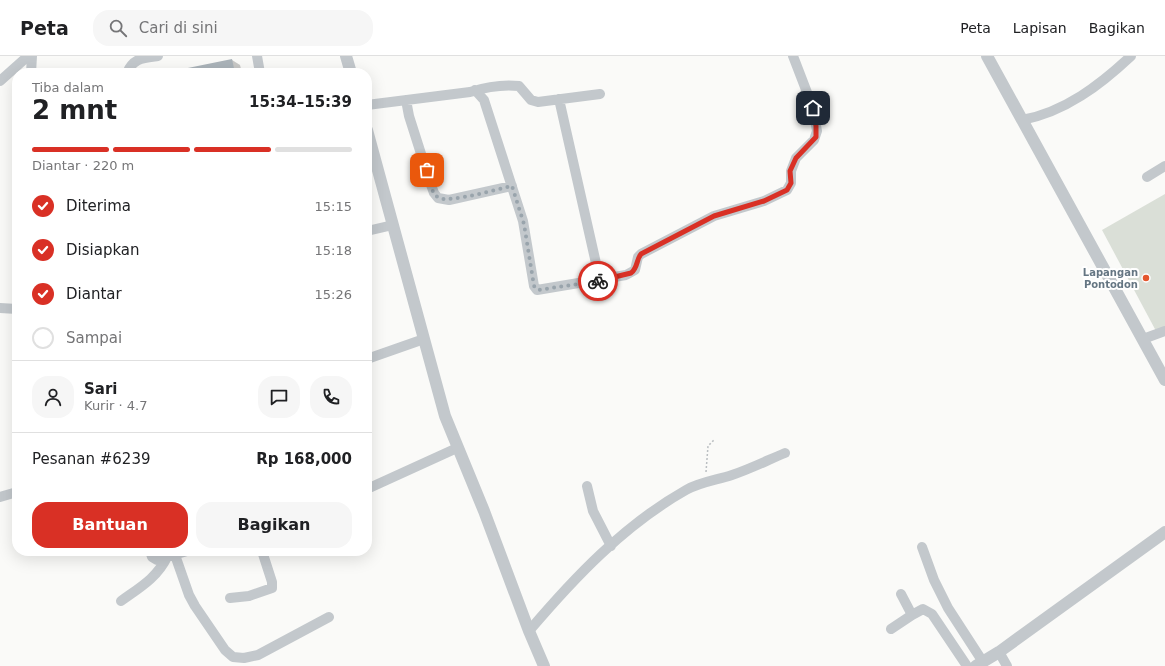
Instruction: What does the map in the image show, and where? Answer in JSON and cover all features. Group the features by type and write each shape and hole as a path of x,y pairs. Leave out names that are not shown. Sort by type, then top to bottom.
{"street":[{"path":"15,68 28,56"},
{"path":"31,68 32,56"},
{"path":"129,68 134,57 158,56"},
{"path":"257,56 259,68"},
{"path":"346,56 350,68"},
{"path":"475,90 484,100 524,224 536,289 600,281 631,273 635,270 638,257 641,254 714,216 764,201 787,190 791,183 790,171 796,158 814,140 816,131 813,108 793,56"},
{"path":"987,56 1165,380"},
{"path":"1022,120 1035,118 1065,105 1091,90 1131,56"},
{"path":"0,81 12,70"},
{"path":"372,104 475,90 481,87 516,86 521,88 531,100 538,102 600,94"},
{"path":"558,99 600,281"},
{"path":"406,100 409,116 430,182 434,193 438,198 449,200 512,186"},
{"path":"372,148 445,416 484,511 529,631 544,666"},
{"path":"1147,177 1165,166"},
{"path":"372,230 393,225"},
{"path":"0,308 12,309"},
{"path":"1143,339 1165,331"},
{"path":"372,357 424,339"},
{"path":"372,487 457,448"},
{"path":"529,631 572,582 626,531 641,519 687,490 704,483 732,475 786,453"},
{"path":"587,486 593,511 611,546"},
{"path":"0,497 12,493"},
{"path":"922,547 934,580 980,664 999,652 1165,532"},
{"path":"153,556 155,559 171,556"},
{"path":"121,600 157,574 171,556"},
{"path":"171,556 195,606 225,650 233,657 244,658 258,655 329,617"},
{"path":"230,598 249,596 272,588 272,582 264,556"},
{"path":"901,594 912,615"},
{"path":"891,629 923,608 932,614 967,666"},
{"path":"999,652 1007,666"}],"path":[{"path":"704,483 708,446 715,439"}],"shaded area":[{"name":"Lapangan Pontodon","path":"1165,194 1165,327 1156,331 1102,230"}],"building":[{"path":"232,59 234,68 188,68"}],"way so far":[{"path":"427,170 434,193 438,198 443,199 449,200 461,198 476,193 512,186 524,224 534,286 536,289 538,290 598,281"}],"place":[{"name":"Lapangan Pontodon","path":"1146,278"}],"route":[{"path":"598,281 631,273 635,270 638,257 641,254 714,216 732,212 764,201 787,190 791,183 790,171 796,158 816,137 813,108"}]}
